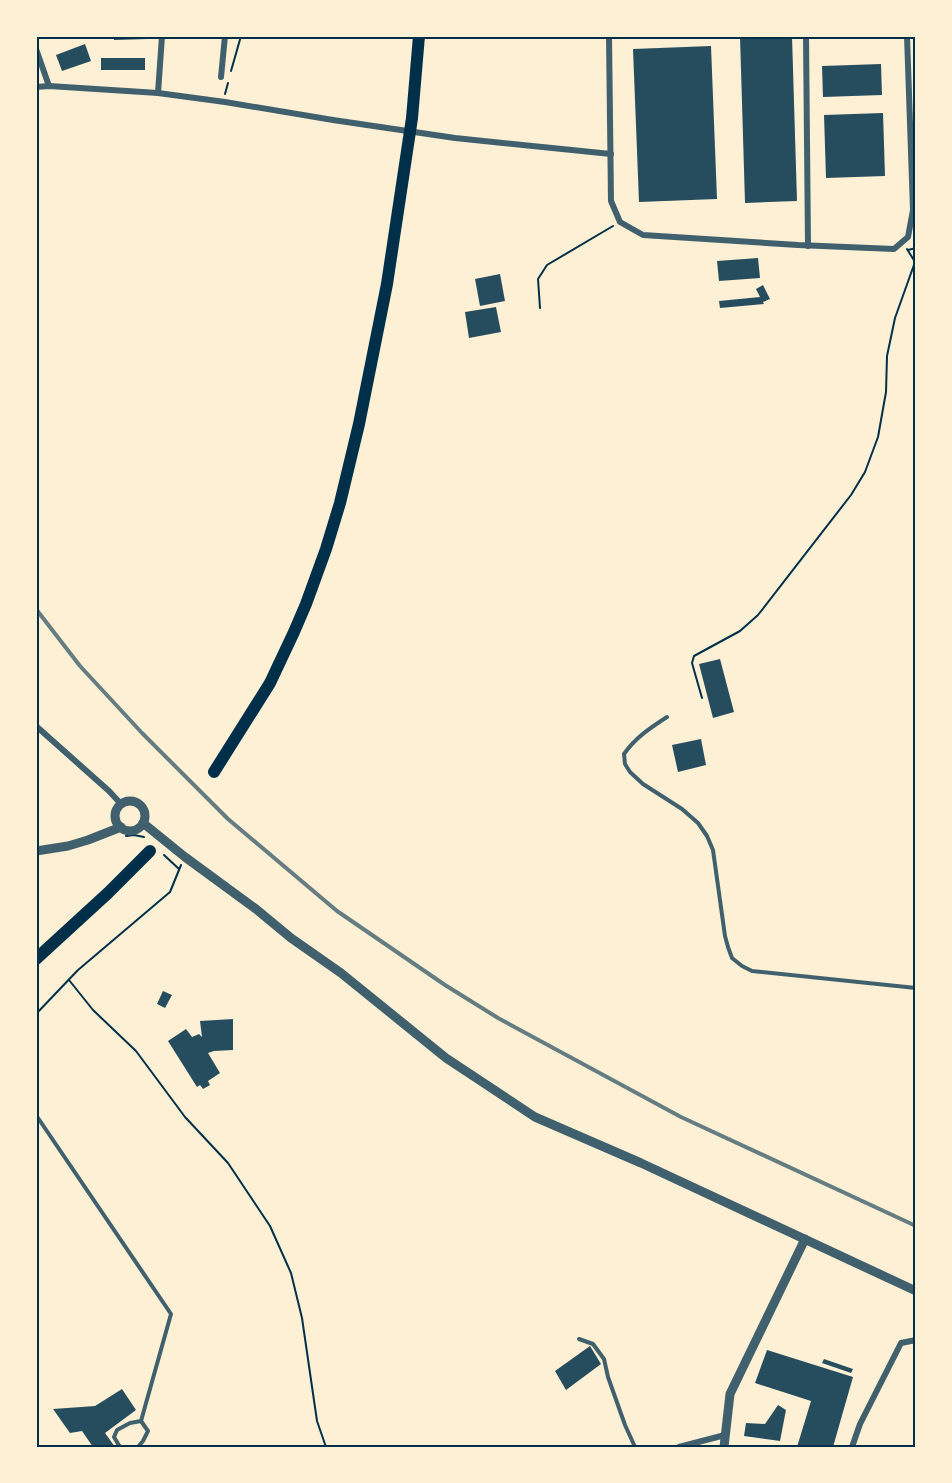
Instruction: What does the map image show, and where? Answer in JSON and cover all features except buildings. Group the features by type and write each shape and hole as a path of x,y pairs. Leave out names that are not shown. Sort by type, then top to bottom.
{"highway":[{"path":"214,772 274,673 306,604 337,512 359,424 387,284 412,117 419,36"},
{"path":"36,959 150,851"}],"street":[{"path":"158,93 162,36"},
{"path":"221,77 225,36"},
{"path":"609,36 612,201 620,222 643,235 894,249 908,237 912,210 907,36"},
{"path":"806,36 808,246"},
{"path":"36,48 50,86"},
{"path":"36,87 158,93 455,138 611,154"},
{"path":"36,726 121,804"},
{"path":"129,801 140,805 145,815 143,823 133,830 121,827 116,820 118,807 129,801"},
{"path":"143,823 341,974 446,1058 535,1117 641,1163 916,1291"},
{"path":"36,851 68,846 121,827"},
{"path":"724,1447 730,1394 805,1239"},
{"path":"852,1447 860,1424 901,1343 916,1340"},
{"path":"679,1447 725,1435"}],"lane":[{"path":"667,717 632,743 624,754 625,764 643,784 682,809 698,823 707,836 713,850 725,936 732,958 752,971 916,988"},
{"path":"36,1115 171,1314 141,1421"},
{"path":"579,1340 593,1344 604,1359 608,1377 635,1447"},
{"path":"120,1447 114,1437 117,1430 130,1423 141,1421"},
{"path":"138,1447 148,1431 141,1421"}],"path":[{"path":"540,308 538,279 547,265 620,222"},
{"path":"702,698 692,663 694,656 740,631 758,615 851,495 865,472 878,437 886,392 887,356 895,318 915,262 903,241"},
{"path":"908,250 916,249"},
{"path":"36,1014 87,963 170,892 185,857"},
{"path":"69,980 93,1010 136,1051 185,1117 228,1163 270,1226 291,1273 302,1318 317,1421 326,1447"}],"railway":[{"path":"36,609 80,666 142,733 228,819 337,911 445,985 498,1018 681,1117 916,1226"}]}
